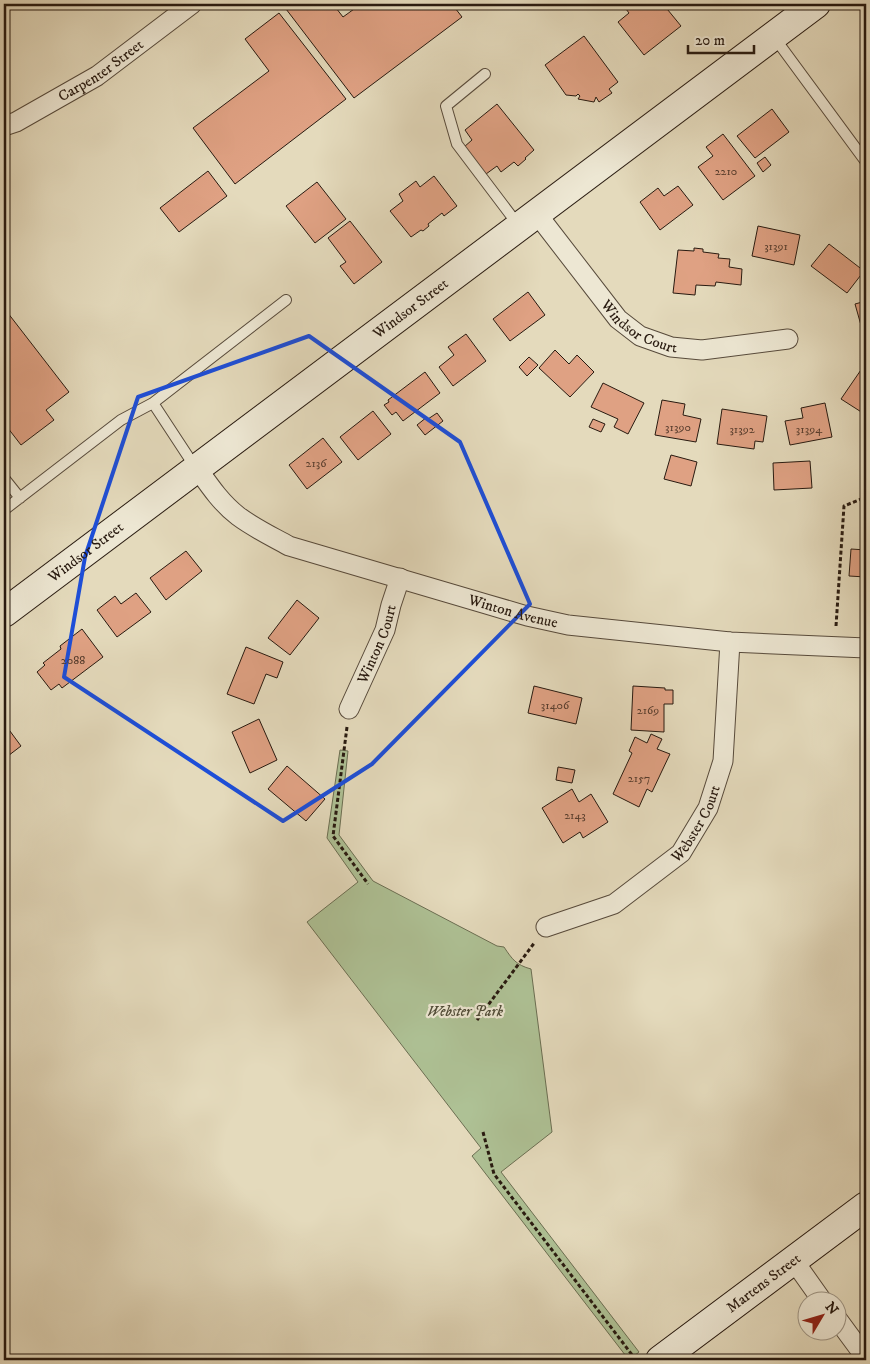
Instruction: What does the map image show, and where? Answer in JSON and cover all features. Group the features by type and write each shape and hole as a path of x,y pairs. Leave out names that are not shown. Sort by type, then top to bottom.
{"street":[{"name":"Carpenter Street","path":"4,126 16,122 98,76 192,4"},
{"name":"Windsor Street","path":"4,613 816,4"},
{"name":"Windsor Court","path":"528,220 618,319 640,336 671,347 702,350 788,339"},
{"name":"Winton Avenue","path":"196,468 237,515 262,532 289,546 527,616 568,625 730,642 866,648"},
{"name":"Winton Court","path":"350,709 385,630 400,578"},
{"name":"Webster Court","path":"546,927 614,904 681,853 708,808 723,760 730,642"},
{"name":"Martens Street","path":"660,1360 866,1206"},
{"path":"794,1261 816,1292"},
{"path":"848,1334 866,1358"}],"lane":[{"path":"774,36 866,162"},
{"path":"485,74 446,106 457,144 528,220"},
{"path":"4,510 121,420 152,403 286,300"},
{"path":"152,403 196,468"},
{"path":"4,478 20,498"}],"path":[{"path":"834,647 844,506 866,497"},
{"path":"350,709 333,836 368,884"},
{"path":"477,1020 546,927"},
{"path":"483,1132 494,1174 637,1360"}],"highlighted area":[{"path":"309,336 460,442 530,604 372,764 283,821 64,677 85,557 138,397"}],"green space":[{"name":"Webster Park","path":"340,750 348,751 339,835 373,881 497,946 504,947 515,961 531,969 552,1132 501,1172 639,1352 629,1360 472,1156 481,1148 307,922 358,882 327,838"}],"building":[{"path":"294,4 333,4 343,17 361,4 452,4 462,17 354,98 286,9"},
{"path":"632,4 663,4 681,26 644,55 618,22 629,13 626,9"},
{"path":"279,13 346,99 235,184 193,128 269,71 245,39"},
{"path":"584,36 618,82 609,89 612,93 599,102 596,97 594,102 578,99 580,96 578,94 576,96 566,95 545,65"},
{"path":"497,104 534,150 518,166 514,162 501,172 497,166 486,174 464,147 472,140 465,130"},
{"path":"772,109 789,132 755,158 737,136"},
{"path":"723,134 755,176 723,200 698,167 713,156 706,147"},
{"path":"765,157 771,165 763,172 757,163"},
{"path":"208,171 227,196 179,232 160,208"},
{"path":"434,176 457,206 444,216 442,213 428,224 429,226 423,231 421,230 411,237 390,211 403,201 399,194 416,181 420,187"},
{"path":"317,182 346,219 315,243 286,206"},
{"path":"678,186 693,205 660,230 640,202 658,188 664,196"},
{"path":"350,221 382,262 354,284 340,266 346,262 328,238"},
{"path":"758,226 800,235 794,265 752,256"},
{"path":"829,244 864,271 847,293 811,266"},
{"path":"694,248 703,249 703,252 719,254 718,258 730,259 729,267 742,269 741,285 716,282 715,286 696,285 695,295 673,293 678,250 694,251"},
{"path":"528,292 545,315 510,341 493,319"},
{"path":"866,301 866,343 855,304"},
{"path":"4,308 69,392 46,410 54,420 21,445 4,423 4,412 9,408 4,401"},
{"path":"466,334 486,361 453,386 439,367 454,355 448,347"},
{"path":"555,350 569,364 577,355 594,372 570,397 539,368"},
{"path":"529,357 538,365 527,376 519,367"},
{"path":"866,365 866,415 841,399"},
{"path":"425,372 440,393 403,421 396,412 392,415 384,405"},
{"path":"603,383 644,403 628,434 614,427 618,419 591,407"},
{"path":"662,400 685,404 683,415 701,419 696,442 655,435"},
{"path":"825,403 832,437 790,445 785,421 803,418 801,408"},
{"path":"722,409 767,416 763,442 755,441 754,449 717,444"},
{"path":"373,411 391,434 358,460 340,437"},
{"path":"437,413 443,421 425,435 417,425 427,417 428,419"},
{"path":"593,419 605,424 601,432 589,427"},
{"path":"323,438 342,462 307,489 289,465"},
{"path":"671,455 697,462 691,486 664,479"},
{"path":"810,461 812,488 774,490 773,463"},
{"path":"851,549 866,550 866,577 849,576"},
{"path":"186,551 202,571 166,600 150,578"},
{"path":"136,593 151,612 117,637 97,610 115,596 121,604"},
{"path":"297,600 319,618 290,655 268,638"},
{"path":"82,629 103,657 62,688 59,684 51,690 37,672 45,665 43,663 61,649 60,646"},
{"path":"246,647 283,662 277,678 266,674 254,704 227,694"},
{"path":"534,686 582,698 576,724 528,713"},
{"path":"633,686 673,690 673,704 664,704 664,732 631,730"},
{"path":"259,719 277,760 250,773 232,732"},
{"path":"4,723 21,746 4,759"},
{"path":"651,734 662,739 657,749 670,754 652,792 647,789 639,807 613,794 632,753 629,751 635,737 647,743"},
{"path":"287,766 325,799 306,821 268,789"},
{"path":"558,767 575,770 572,783 556,780"},
{"path":"572,789 579,802 591,794 608,822 583,838 580,832 563,843 542,808"}]}
